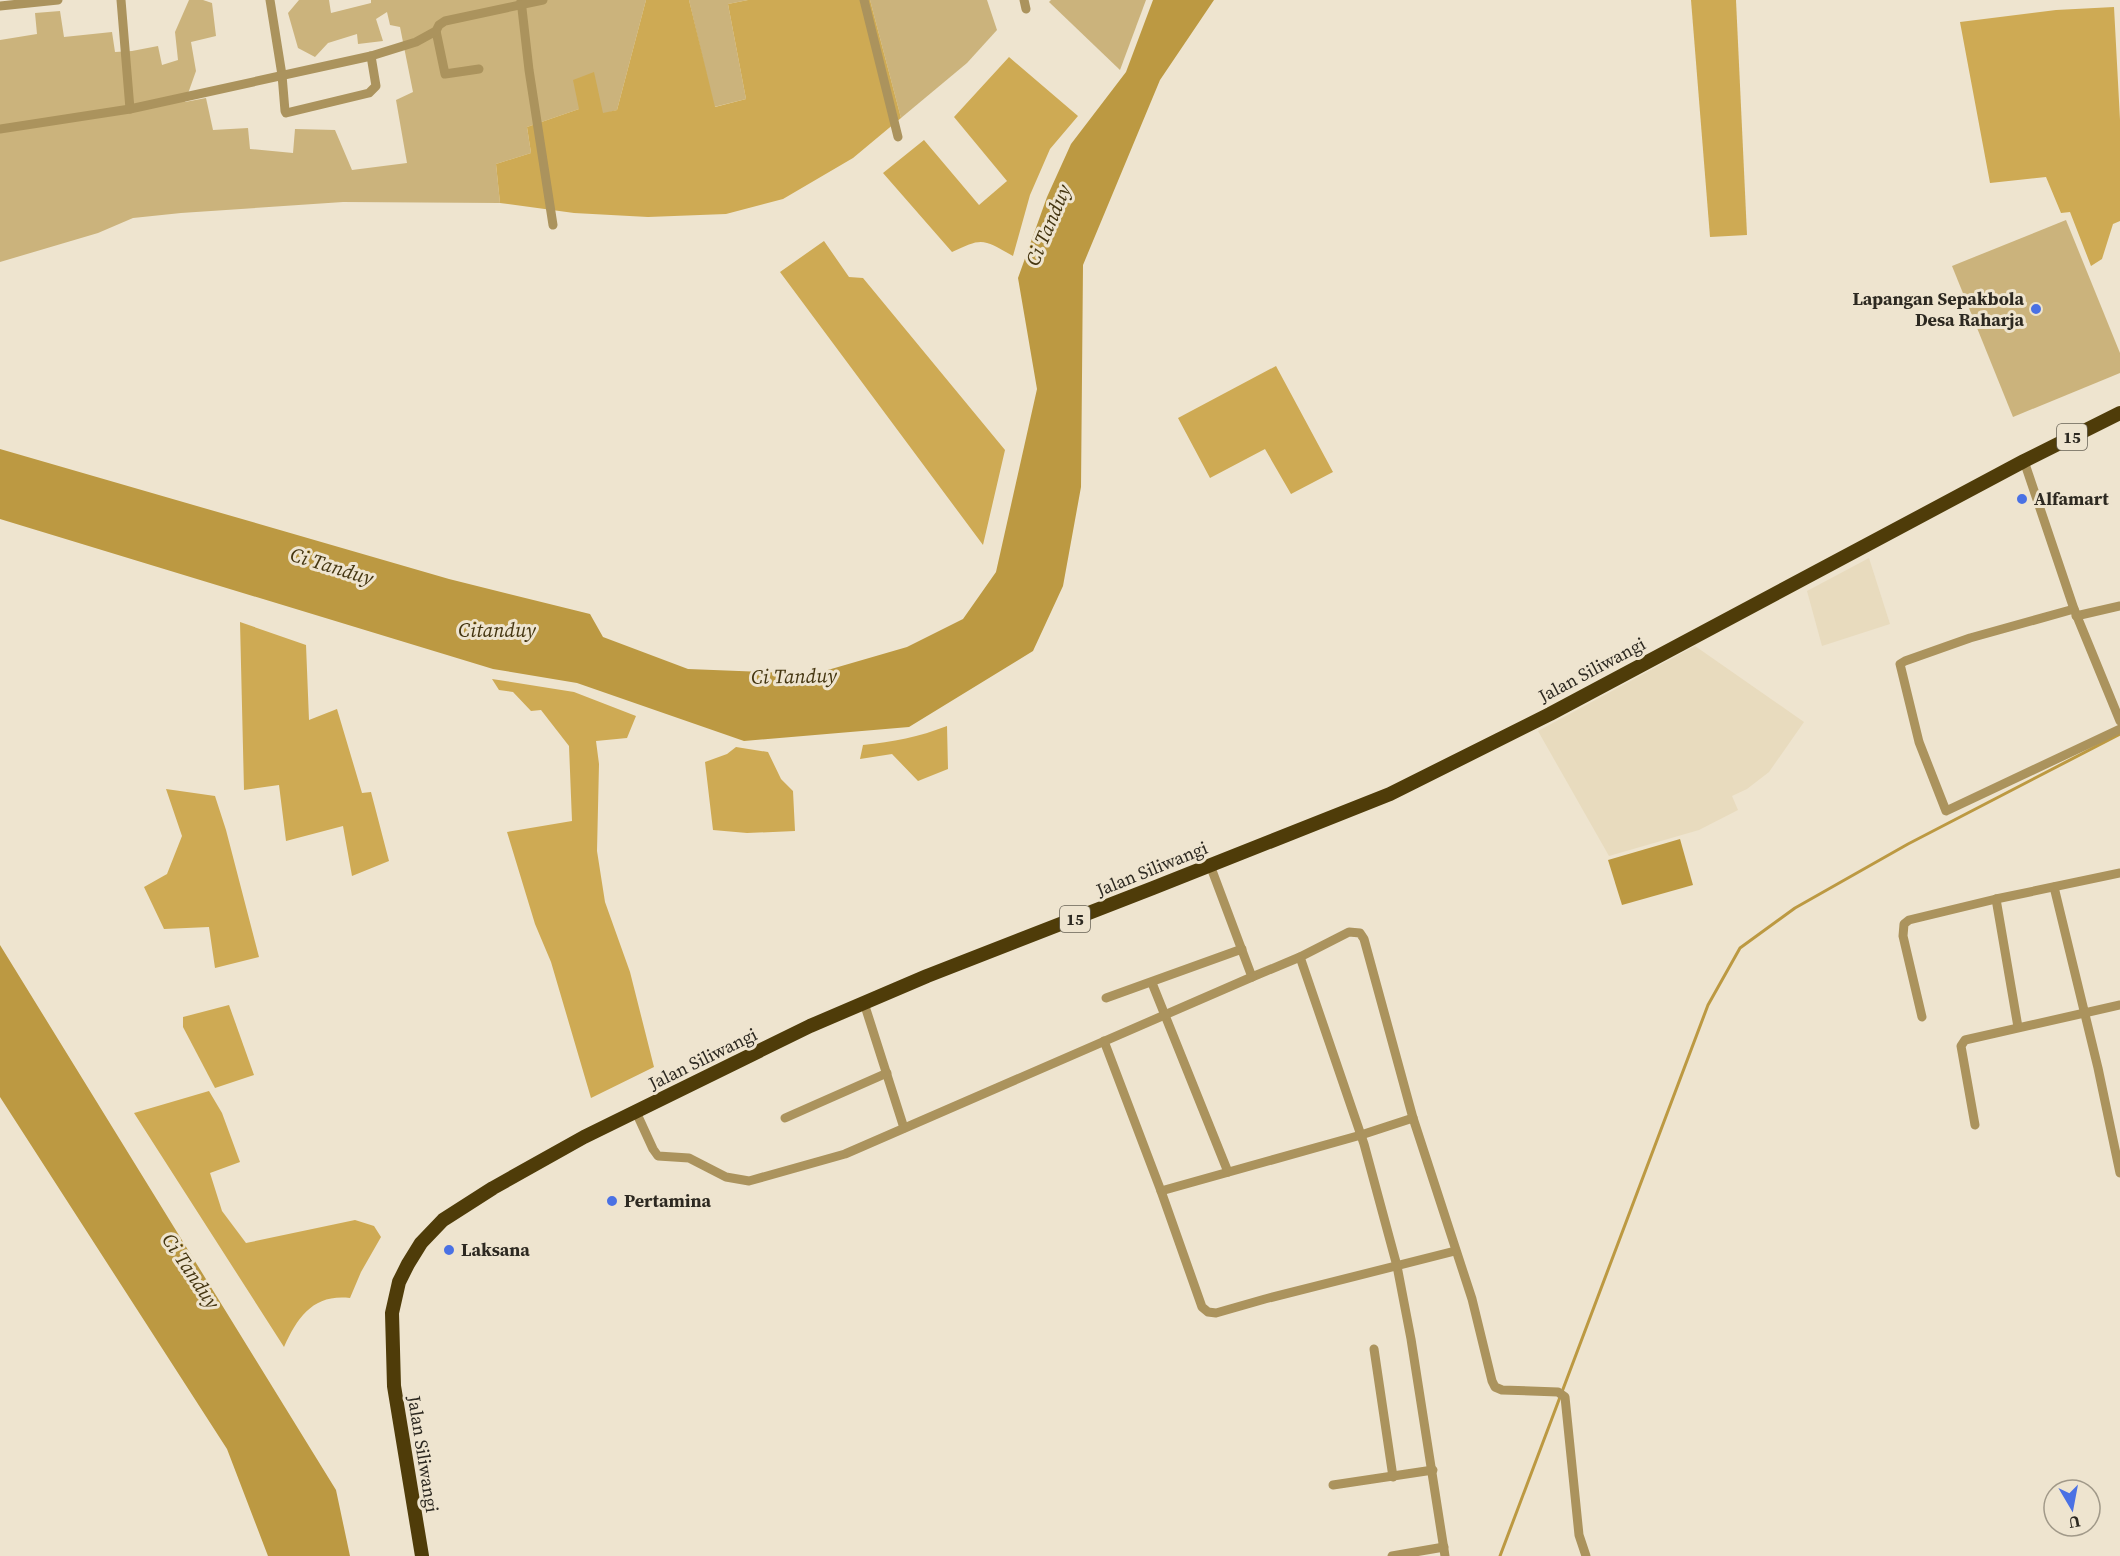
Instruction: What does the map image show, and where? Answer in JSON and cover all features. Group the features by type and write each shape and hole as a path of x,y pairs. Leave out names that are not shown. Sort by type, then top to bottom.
{"highway":[{"name":"Jalan Siliwangi","path":"422,1556 392,1369 392,1313 399,1282 422,1243 443,1220 493,1188 584,1137 810,1026 927,976 1390,794 1469,756 2024,461 2120,413"}],"street":[{"path":"0,6 58,0"},
{"path":"121,0 130,109"},
{"path":"270,0 282,75 285,111 290,113 369,93 376,86 371,56"},
{"path":"479,69 445,74 436,31 438,25 445,21 543,0"},
{"path":"864,0 898,137"},
{"path":"522,3 529,70 553,225"},
{"path":"0,129 36,125 98,112 130,109 371,56 416,42 436,31"},
{"path":"2024,461 2075,613 2120,721"},
{"path":"2120,606 2075,613 1970,638 1900,664 1900,672 1919,742 1946,812 2120,729"},
{"path":"1210,866 1252,977"},
{"path":"1922,1017 1903,936 1904,924 1909,920 2120,873"},
{"path":"2054,887 2085,1012 2120,1173"},
{"path":"1996,899 2018,1027"},
{"path":"636,1112 658,1156 688,1158 726,1177 749,1181 845,1154 1300,957 1349,932 1360,933 1364,939 1413,1118 1472,1299 1492,1382 1495,1387 1502,1390 1561,1394 1579,1535 1586,1556"},
{"path":"1106,998 1242,949"},
{"path":"1300,957 1361,1135 1397,1266 1433,1470 1445,1552 1392,1556"},
{"path":"1152,983 1228,1172"},
{"path":"864,1003 904,1128"},
{"path":"1975,1125 1962,1043 1968,1038 2120,1005"},
{"path":"1104,1041 1202,1307 1208,1312 1216,1313 1455,1251"},
{"path":"785,1118 887,1073"},
{"path":"1161,1191 1361,1135 1413,1118"},
{"path":"1374,1349 1394,1477"},
{"path":"1333,1485 1433,1470"}],"shaded area":[{"path":"189,0 203,0 212,3 216,36 191,42 196,71 185,102 206,98 213,130 248,128 250,149 293,153 295,129 335,130 352,170 407,163 396,100 413,92 400,27 390,25 387,12 376,19 383,41 358,44 357,34 328,43 315,57 298,48 288,13 299,0 329,0 331,13 371,3 371,0 646,0 617,110 603,114 579,109 527,127 531,153 496,164 500,203 343,202 133,218 98,233 0,262 0,40 37,34 35,13 60,11 64,37 112,32 115,52 158,46 162,65 178,60 175,32"},
{"path":"646,0 689,0 715,107 746,99 728,4 748,0 870,0 901,118 853,158 783,199 726,214 648,217 574,213 500,203 496,164 531,153 527,127 579,109 573,80 594,72 603,113 617,110"},
{"path":"689,0 748,0 728,4 746,99 714,107"},
{"path":"870,0 987,0 997,30 967,63 901,118"},
{"path":"1051,0 1146,0 1120,70 1049,2"},
{"path":"1691,0 1736,0 1747,235 1710,237"},
{"path":"2114,7 2120,120 2120,221 2113,224 2102,259 2091,266 2070,212 2061,213 2046,177 1990,183 1960,22 2056,10"},
{"path":"1009,57 1078,116 1050,149 1030,195 1013,256 983,242 970,244 952,252 883,173 924,140 979,205 1007,181 954,117"},
{"name":"Lapangan Sepakbola Desa Raharja","path":"2066,220 2120,353 2120,373 2013,417 1952,266"},
{"path":"824,241 849,277 863,278 1005,450 983,545 780,272"},
{"path":"1276,366 1333,472 1291,494 1265,449 1210,478 1178,418"},
{"path":"1869,558 1890,624 1822,646 1807,591"},
{"path":"240,622 306,645 309,720 337,709 362,793 371,792 389,861 352,876 343,826 286,841 279,785 244,790"},
{"path":"1695,646 1804,722 1769,772 1747,789 1732,796 1738,810 1699,830 1609,856 1538,731"},
{"path":"492,679 574,692 636,716 627,738 596,741 599,764 597,851 605,902 630,972 654,1067 591,1098 551,962 535,924 507,832 572,821 569,746 541,710 531,711 513,692 499,690"},
{"path":"947,726 948,769 918,781 892,754 860,759 863,745 906,738"},
{"path":"736,747 768,752 781,779 793,791 795,831 747,833 713,830 705,762 727,754"},
{"path":"166,789 215,796 259,957 215,968 209,927 164,929 144,887 167,874 182,836"},
{"path":"229,1005 254,1075 215,1088 183,1027 183,1017"},
{"path":"209,1091 222,1113 240,1162 210,1173 222,1211 246,1243 355,1220 374,1226 381,1237 361,1272 350,1298 326,1300 309,1309 295,1326 284,1347 134,1113"}],"water":[{"name":"Citanduy","path":"1153,0 1214,0 1160,80 1083,265 1081,487 1063,586 1033,651 909,727 744,741 577,683 493,669 0,519 0,449 449,579 590,614 603,637 688,669 814,674 907,647 963,619 996,572 1037,389 1018,278 1047,197 1071,144 1126,72"},
{"path":"1680,839 1693,885 1622,905 1608,860"},
{"name":"Ci Tanduy","path":"0,945 336,1490 350,1556 268,1556 227,1449 0,1097"}],"waterway":[{"path":"1500,1556 1708,1005 1740,948 1795,908 1908,844 2120,734"}],"place":[{"name":"Lapangan Sepakbola Desa Raharja","path":"2036,309"},
{"name":"Alfamart","path":"2022,499"},
{"name":"Pertamina","path":"612,1201"},
{"name":"Laksana","path":"449,1250"}]}
